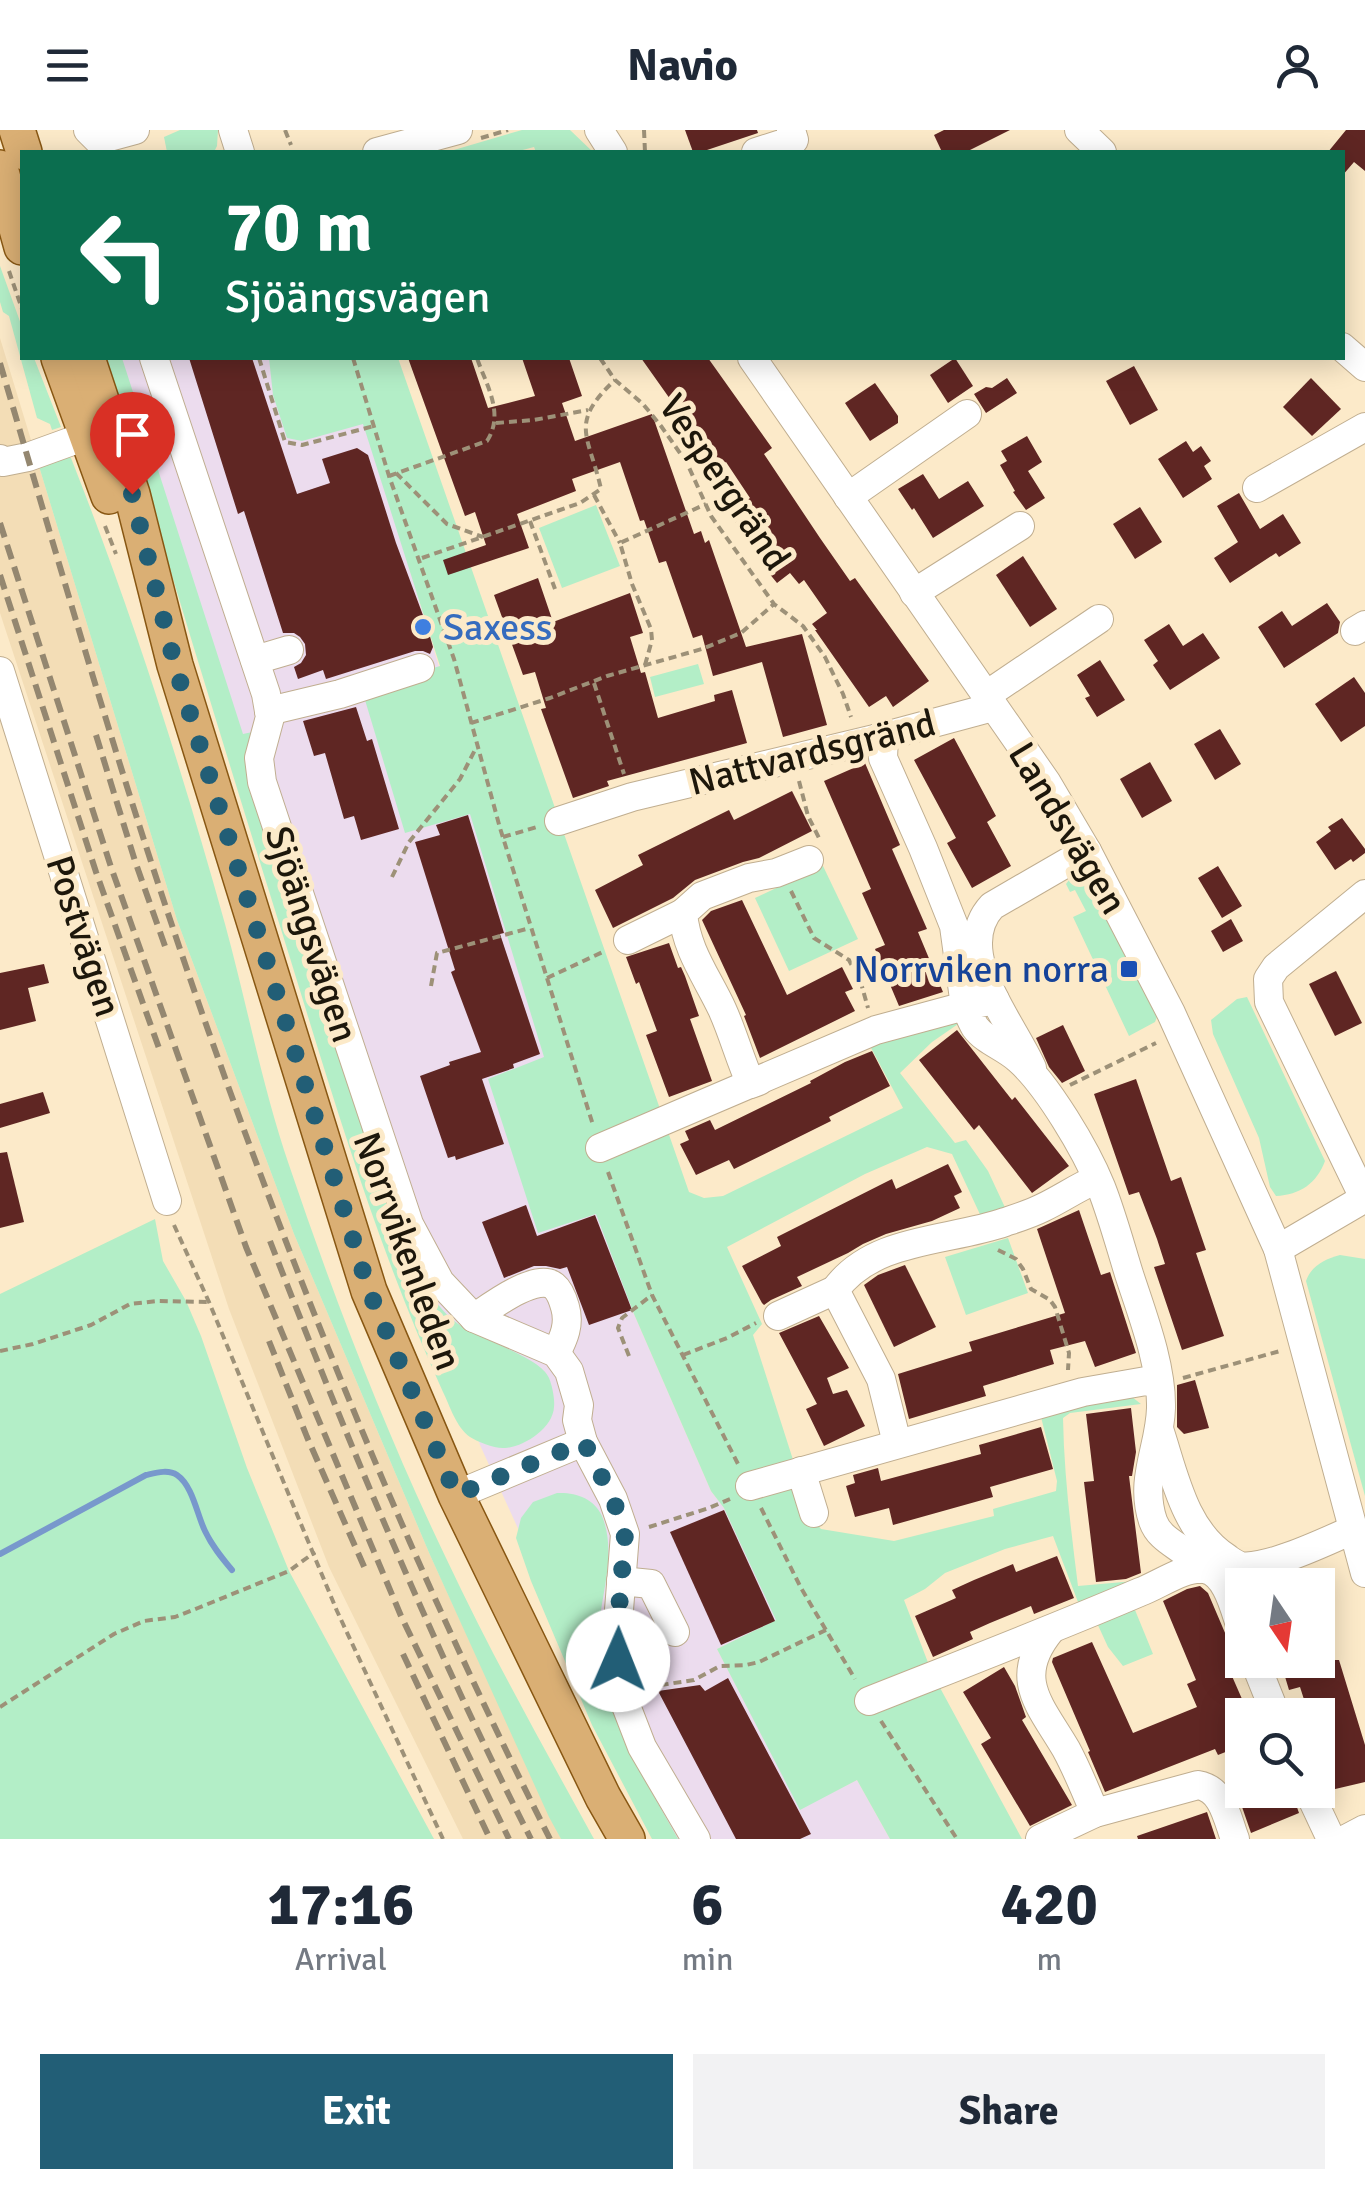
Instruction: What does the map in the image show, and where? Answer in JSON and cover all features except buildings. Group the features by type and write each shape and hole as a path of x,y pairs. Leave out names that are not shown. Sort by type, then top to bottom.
{"main road":[{"path":"0,168 18,248"},
{"name":"Norrvikenleden","path":"60,360 175,665"},
{"name":"Norrvikenleden","path":"89,360 132,494 175,665 369,1291 456,1495 626,1839"}],"street":[{"path":"88,130 98,140 135,130"},
{"path":"384,150 458,130"},
{"path":"762,150 794,140 791,130"},
{"path":"1078,130 1100,150"},
{"path":"1345,350 1365,367"},
{"name":"Sjöängsvägen","path":"155,360 266,694 270,717 258,758 262,782 409,1224 440,1282 474,1318 556,1353"},
{"name":"Landsvägen","path":"753,360 1046,783 1087,851 1171,1012 1278,1249 1365,1573"},
{"path":"848,496 967,414"},
{"path":"1257,488 1365,427"},
{"path":"0,460 28,457 86,436"},
{"path":"910,586 1014,520"},
{"name":"Nattvardsgränd","path":"559,821 632,797 871,739 989,702 1099,618"},
{"path":"255,660 289,650"},
{"path":"269,712 420,668"},
{"name":"Postvägen","path":"0,672 167,1201"},
{"path":"871,739 884,758 954,926 965,1006 976,1029 1016,1058 1036,1079"},
{"path":"1087,851 992,906 983,915 976,937 977,949 995,1000 1036,1079 1086,1155 1097,1179 1143,1318 1159,1384 1159,1427 1147,1486 1152,1518 1159,1534 1198,1555"},
{"path":"628,940 683,914 702,896 809,860"},
{"path":"1278,1249 1365,1199 1269,1002 1268,979 1276,967 1365,894"},
{"path":"683,914 684,933 722,1010 751,1084 760,1082"},
{"path":"600,1148 876,1030 995,1000"},
{"path":"778,1316 835,1290 849,1272 893,1250 999,1224 1040,1209 1097,1179"},
{"path":"474,1318 507,1296 545,1282 553,1285 563,1301 566,1335 556,1353 569,1371 584,1442 613,1499 625,1534 617,1635 618,1686 642,1746 696,1839"},
{"path":"835,1290 881,1379 897,1443"},
{"path":"750,1486 1074,1394 1146,1380 1159,1384"},
{"path":"1159,1427 1196,1530 1198,1555 1225,1587"},
{"path":"456,1495 584,1442"},
{"path":"801,1470 814,1513"},
{"path":"869,1700 1166,1582 1186,1570 1198,1555 1213,1550 1239,1566 1266,1563 1352,1530"},
{"path":"621,1581 652,1584 675,1632"},
{"path":"1050,1631 1038,1646 1030,1672 1036,1703 1068,1752 1095,1813"},
{"path":"1040,1839 1095,1813 1198,1785 1210,1787 1218,1795 1235,1839"},
{"path":"1316,1808 1331,1839"},
{"path":"1346,1839 1365,1829"}],"path":[{"path":"285,130 291,145"},
{"path":"18,248 20,294"},
{"path":"259,360 285,442 302,446 374,426"},
{"path":"389,476 488,441 496,423 478,360"},
{"name":"Vespergränd","path":"601,360 615,380 661,426 746,568 774,604 803,626 871,739"},
{"path":"420,559 580,504 601,489 584,428 588,410 615,380"},
{"path":"496,423 588,410"},
{"path":"396,473 447,524 483,538"},
{"path":"593,494 620,543 651,629 645,665"},
{"path":"620,543 706,504"},
{"path":"530,521 555,589"},
{"path":"472,724 594,681 702,649 741,633 774,604"},
{"path":"594,681 632,797"},
{"path":"392,877 409,842 460,779 477,747"},
{"path":"799,775 804,804 819,837 809,860"},
{"path":"503,837 559,821"},
{"path":"781,871 814,938 849,960 876,1030"},
{"path":"430,986 437,953 530,928"},
{"path":"547,978 628,940"},
{"path":"1084,1078 1142,1050"},
{"path":"167,1201 337,1612 442,1839"},
{"path":"988,1242 1016,1259 1031,1289 1050,1300 1054,1307 1069,1353 1068,1375 1074,1394"},
{"path":"629,1356 618,1328 622,1318 652,1295"},
{"path":"0,1351 91,1325 130,1304 209,1302"},
{"path":"683,1355 778,1316"},
{"path":"1191,1375 1304,1344"},
{"path":"625,1534 738,1497 750,1486"},
{"path":"0,1707 114,1634 144,1621 175,1617 289,1571 315,1552"},
{"path":"626,1706 662,1685 694,1680 720,1666 759,1662 826,1630"}],"shaded area":[{"path":"0,338 177,920 294,1234 430,1555 561,1839 463,1839 329,1567 229,1309 0,613"},
{"path":"111,360 347,360 634,1314 711,1491 724,1508 777,1620 717,1649 800,1809 857,1780 890,1839 672,1839 597,1702 480,1445"}],"green space":[{"path":"180,130 218,130 215,150 167,150 164,137"},
{"path":"522,130 570,130 591,150 534,147 454,150"},
{"path":"0,266 20,321 20,356 9,316 0,302"},
{"path":"21,360 35,360 61,427 52,430 50,424 37,418"},
{"path":"108,360 123,360 243,734 257,731 406,1244 425,1285 453,1320 533,1362 550,1381 554,1400 549,1422 521,1444 492,1446 470,1437 461,1428 398,1286 324,1068"},
{"path":"269,360 399,360 689,1192 704,1198 723,1196 903,1108 869,1044 933,1023 961,1022 932,1042 900,1073 955,1143 966,1140 988,1171 1009,1216 984,1223 952,1154 927,1147 865,1174 727,1247 762,1324 753,1335 812,1519 821,1529 894,1541 994,1516 993,1509 1056,1491 1040,1413 1132,1397 1141,1404 1070,1413 1063,1418 1078,1586 1146,1580 1081,1610 1053,1536 1005,1549 945,1573 904,1600 932,1673 1022,1839 890,1839 857,1780 800,1810 717,1649 776,1620 724,1508 711,1491 634,1314 596,1214 538,1233 488,1079 544,1057 470,814 405,833 362,690 440,666 363,424 302,441 287,438 273,395"},
{"path":"59,455 71,458 154,689 225,924 279,1135 342,1314 446,1558 594,1839 561,1839 549,1817 430,1555 294,1234 177,920 38,463"},
{"path":"596,505 620,566 562,588 539,528"},
{"path":"698,664 704,684 655,697 650,677"},
{"path":"823,866 858,939 789,971 755,898"},
{"path":"1083,879 1127,957 1121,962 1128,974 1135,971 1157,1017 1155,1022 1129,1036 1073,917 1086,911 1075,890 1070,892 1066,884"},
{"path":"1247,997 1325,1161 1312,1181 1285,1195 1276,1196 1270,1187 1259,1138 1213,1034 1211,1020 1237,999"},
{"path":"155,1219 163,1261 201,1336 247,1468 289,1571 434,1839 0,1839 0,1294"},
{"path":"1008,1238 1028,1293 966,1315 945,1257"},
{"path":"1340,1255 1365,1259 1365,1496 1306,1281 1319,1264"},
{"path":"557,1493 583,1497 602,1516 608,1562 598,1639 606,1690 626,1742 678,1839 652,1839 592,1725 531,1581 516,1538 521,1518 533,1502"},
{"path":"1135,1610 1153,1654 1123,1666 1108,1647 1097,1623"}],"waterway":[{"path":"0,1554 146,1475 166,1472 177,1475 187,1486 208,1536 232,1570"}],"railway":[{"path":"0,363 128,790 250,1145 369,1447 456,1644 550,1839"},
{"path":"0,523 111,867 246,1247 401,1616 509,1839"},
{"path":"0,575 96,872 160,1051"},
{"path":"96,735 166,949"},
{"path":"270,1241 393,1543 531,1839"},
{"path":"269,1341 366,1571"},
{"path":"403,1654 490,1839"}],"place":[{"name":"Saxess","path":"423,627"},
{"name":"Norrviken norra","path":"1129,969"}],"route":[{"path":"132,494 175,665 369,1291 456,1495 584,1442 613,1499 625,1534 618,1660"}]}
